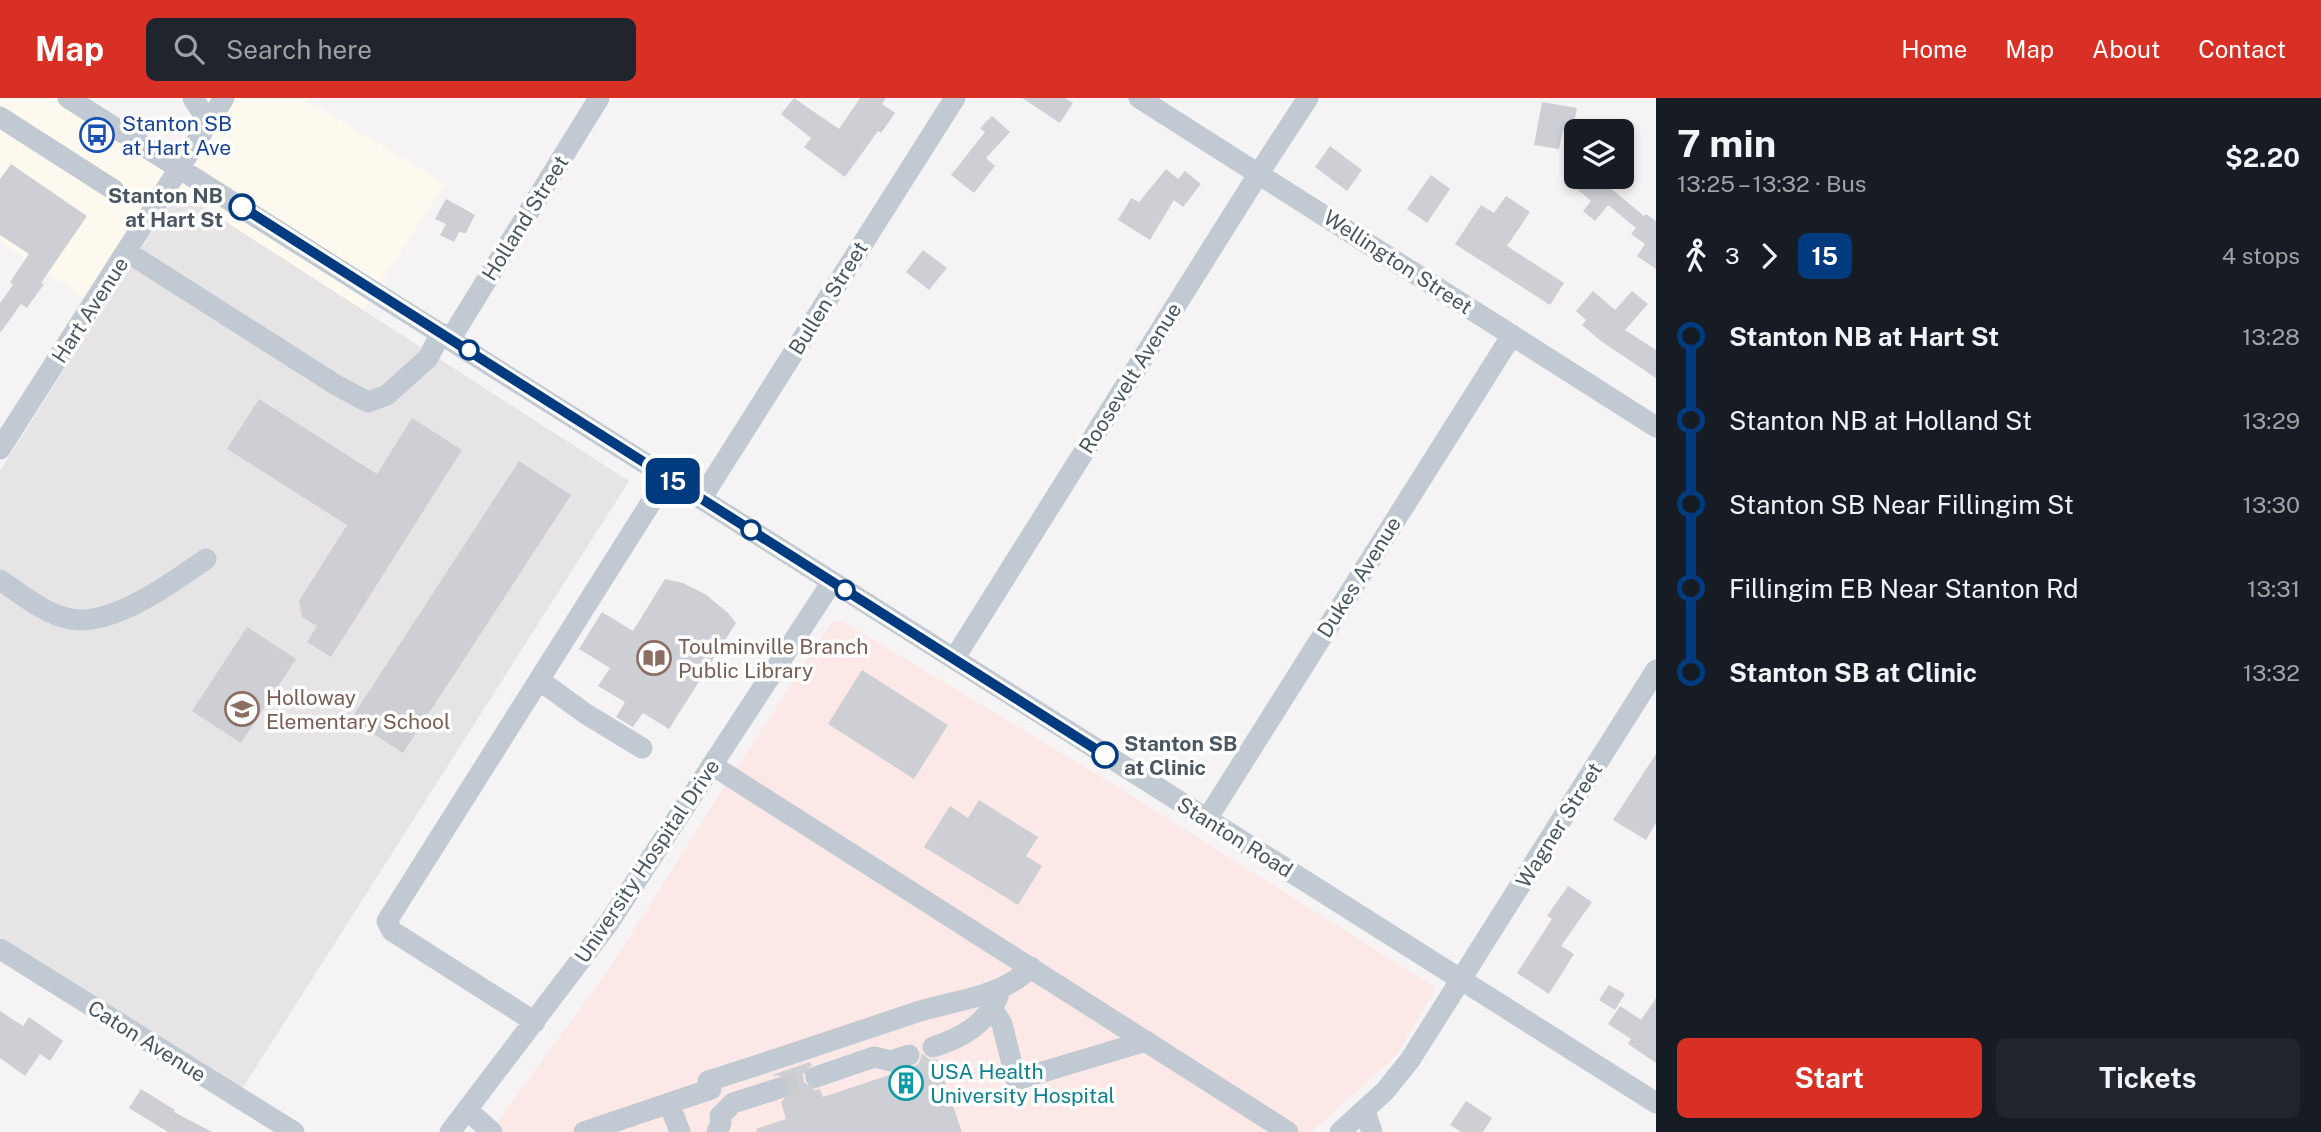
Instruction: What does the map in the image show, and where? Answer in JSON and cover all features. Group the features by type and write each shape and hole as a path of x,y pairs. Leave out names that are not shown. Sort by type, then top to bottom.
{"street":[{"name":"Stanton Road","path":"68,98 1656,1103"},
{"path":"193,98 209,123"},
{"name":"Hart Avenue","path":"0,449 225,98"},
{"name":"Holland Street","path":"127,252 336,385 368,402 387,396 428,358 446,335 599,98"},
{"name":"Bullen Street","path":"701,499 955,98"},
{"name":"Wellington Street","path":"1139,98 1656,427"},
{"name":"Roosevelt Avenue","path":"954,660 1308,98"},
{"path":"0,117 114,190"},
{"name":"Dukes Avenue","path":"1207,819 1512,335"},
{"path":"535,1021 392,931 387,921 667,477"},
{"path":"0,580 52,613 72,620 94,618 121,610 161,591 206,559"},
{"name":"University Hospital Drive","path":"450,1132 608,924 832,582"},
{"name":"Wagner Street","path":"1340,1132 1385,1091 1410,1060 1656,670"},
{"path":"539,681 642,748"},
{"path":"712,765 1288,1132"},
{"name":"Caton Avenue","path":"0,949 294,1132"},
{"path":"584,1132 711,1089 708,1081 920,1011 1003,987 1031,967"},
{"path":"933,1047 967,1033 992,1008 1003,987"},
{"path":"992,1008 1002,1024 1016,1080 1146,1041"},
{"path":"816,1077 874,1057 891,1061 909,1055"},
{"path":"717,1132 721,1123 720,1116 733,1104 776,1089"},
{"path":"669,1103 680,1132"},
{"path":"467,1110 492,1132"},
{"path":"1365,1111 1372,1132"}],"shaded area":[{"path":"0,98 59,98 165,165 209,98 304,98 445,184 363,310 178,191 103,309 0,242"},
{"name":"Holloway Elementary School","path":"178,191 629,481 242,1089 0,937 0,471"},
{"path":"842,621 1108,781 1436,988 1397,1055 1311,1132 490,1132 610,968 832,622"}],"building":[{"path":"794,98 839,129 860,98 886,98 882,104 895,113 881,133 878,131 845,177 804,147 811,138 781,114"},
{"path":"1022,98 1065,98 1073,103 1060,123"},
{"path":"1542,102 1577,108 1575,119 1564,119 1559,149 1534,145"},
{"path":"992,116 1010,132 986,158 995,166 974,193 951,175 985,132 980,128"},
{"path":"1330,146 1362,170 1347,191 1315,167"},
{"path":"11,164 87,216 27,308 21,304 0,333 0,303 29,254 0,235 0,179"},
{"path":"1166,169 1178,179 1185,171 1201,184 1183,207 1174,200 1150,240 1118,220 1131,198 1139,202"},
{"path":"1431,175 1450,189 1427,223 1407,209"},
{"path":"1577,189 1611,189 1644,216 1646,214 1656,221 1656,269 1637,256 1645,244 1631,234 1636,228 1608,205 1595,221 1583,211 1591,201"},
{"path":"1506,196 1530,212 1507,246 1564,283 1550,305 1455,244 1481,205 1494,213"},
{"path":"446,199 475,215 466,233 459,232 454,242 440,235 446,224 435,219"},
{"path":"923,250 947,268 929,290 906,272"},
{"path":"1593,291 1615,310 1632,291 1648,304 1625,330 1656,350 1656,378 1582,325 1586,320 1576,311"},
{"path":"259,399 377,474 412,418 462,450 331,657 307,642 317,626 302,617 299,601 347,525 227,449"},
{"path":"519,461 571,495 403,753 351,719"},
{"name":"Toulminville Branch Public Library","path":"665,579 683,583 705,594 736,623 669,729 643,713 633,727 616,717 625,702 598,686 610,668 579,649 602,612 633,631"},
{"path":"247,627 296,659 241,743 192,711"},
{"path":"862,670 948,725 914,779 828,724"},
{"path":"1656,754 1656,823 1646,840 1613,820"},
{"path":"979,800 1038,837 1026,856 1042,866 1018,905 924,847 950,806 968,818"},
{"path":"1568,886 1592,902 1561,946 1574,954 1549,994 1517,973 1552,919 1547,916"},
{"path":"1609,985 1625,994 1615,1010 1599,1000"},
{"path":"1656,998 1656,1063 1628,1044 1631,1039 1608,1024 1620,1006 1641,1020"},
{"path":"0,1011 23,1026 29,1017 63,1041 50,1061 40,1054 25,1076 0,1058"},
{"name":"USA Health University Hospital","path":"922,1053 930,1060 937,1059 962,1132 757,1132 756,1129 786,1119 781,1102 790,1092 789,1084 780,1076 772,1075 810,1062 812,1065 803,1074 804,1082 813,1090 820,1089 823,1097 913,1067 919,1063"},
{"path":"141,1089 175,1110 174,1112 212,1132 168,1132 129,1108"},
{"path":"1466,1101 1492,1118 1483,1132 1461,1132 1450,1125"}],"tunnel":[{"path":"777,1089 816,1077"}],"bus line":[{"name":"15","path":"242,207 1105,755"}],"place":[{"name":"Stanton SB at Hart Ave","path":"97,135"},
{"name":"Stanton NB at Hart St","path":"242,207"},
{"name":"Toulminville Branch Public Library","path":"654,658"},
{"name":"Holloway Elementary School","path":"242,709"},
{"name":"Stanton SB at Clinic","path":"1105,755"},
{"name":"USA Health University Hospital","path":"906,1083"}]}
